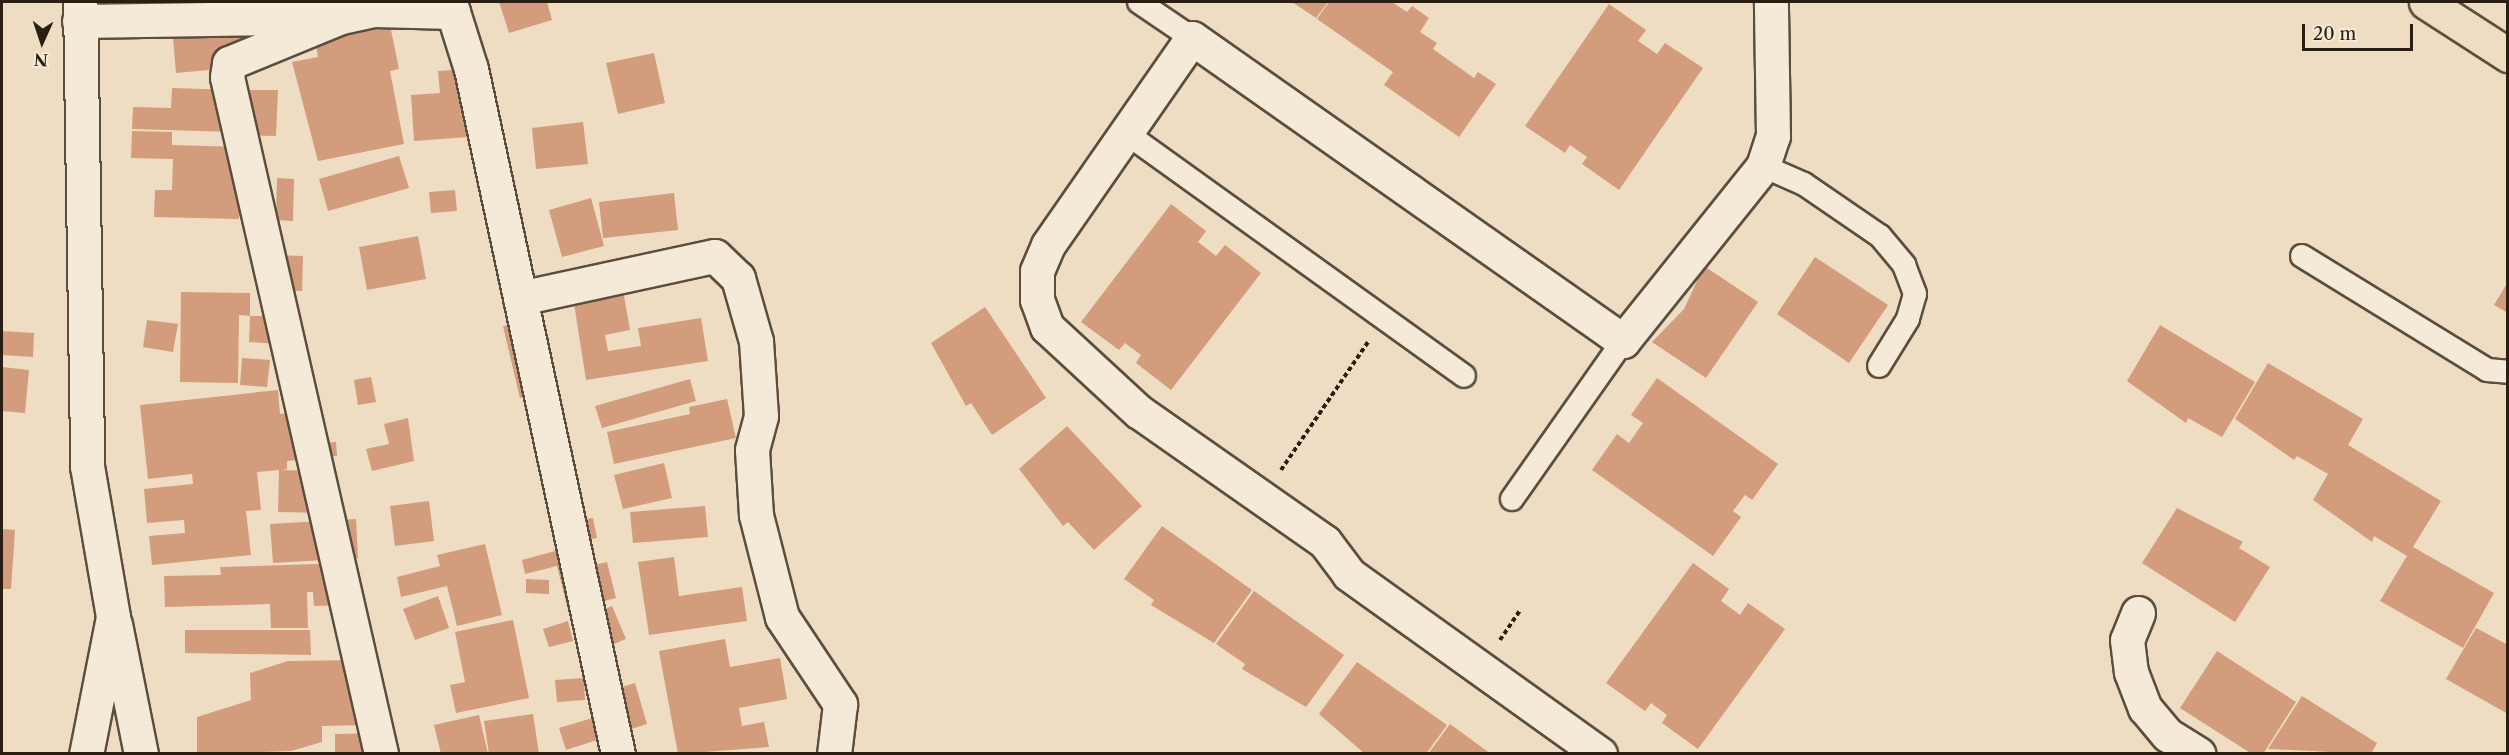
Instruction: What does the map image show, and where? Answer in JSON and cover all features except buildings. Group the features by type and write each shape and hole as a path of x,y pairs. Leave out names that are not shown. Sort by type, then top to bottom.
{"main road":[{"path":"2426,2 2508,55"}],"street":[{"path":"1600,753 1349,574 1325,542 1139,412 1075,357 1047,327 1037,300 1037,271 1048,245 1192,38 1623,341 1763,166 1773,136 1770,2"},
{"path":"381,753 227,77 229,63 341,17 374,10 452,7 471,69 618,753"},
{"path":"141,753 113,617 87,466 80,11 341,17"},
{"path":"520,298 715,256 738,278 756,341 761,416 752,450 756,515 782,617 840,704 834,753"},
{"path":"2138,613 2127,640 2131,672 2145,708 2168,735 2199,753"},
{"path":"87,753 113,617"}],"lane":[{"path":"1139,2 1192,38"},
{"path":"1126,133 1464,376"},
{"path":"1763,166 1804,184 1880,236 1904,265 1915,294 1908,319 1879,366"},
{"path":"2302,256 2487,370 2508,372"},
{"path":"1512,499 1623,341"}],"path":[{"path":"1262,498 1371,337"}]}
